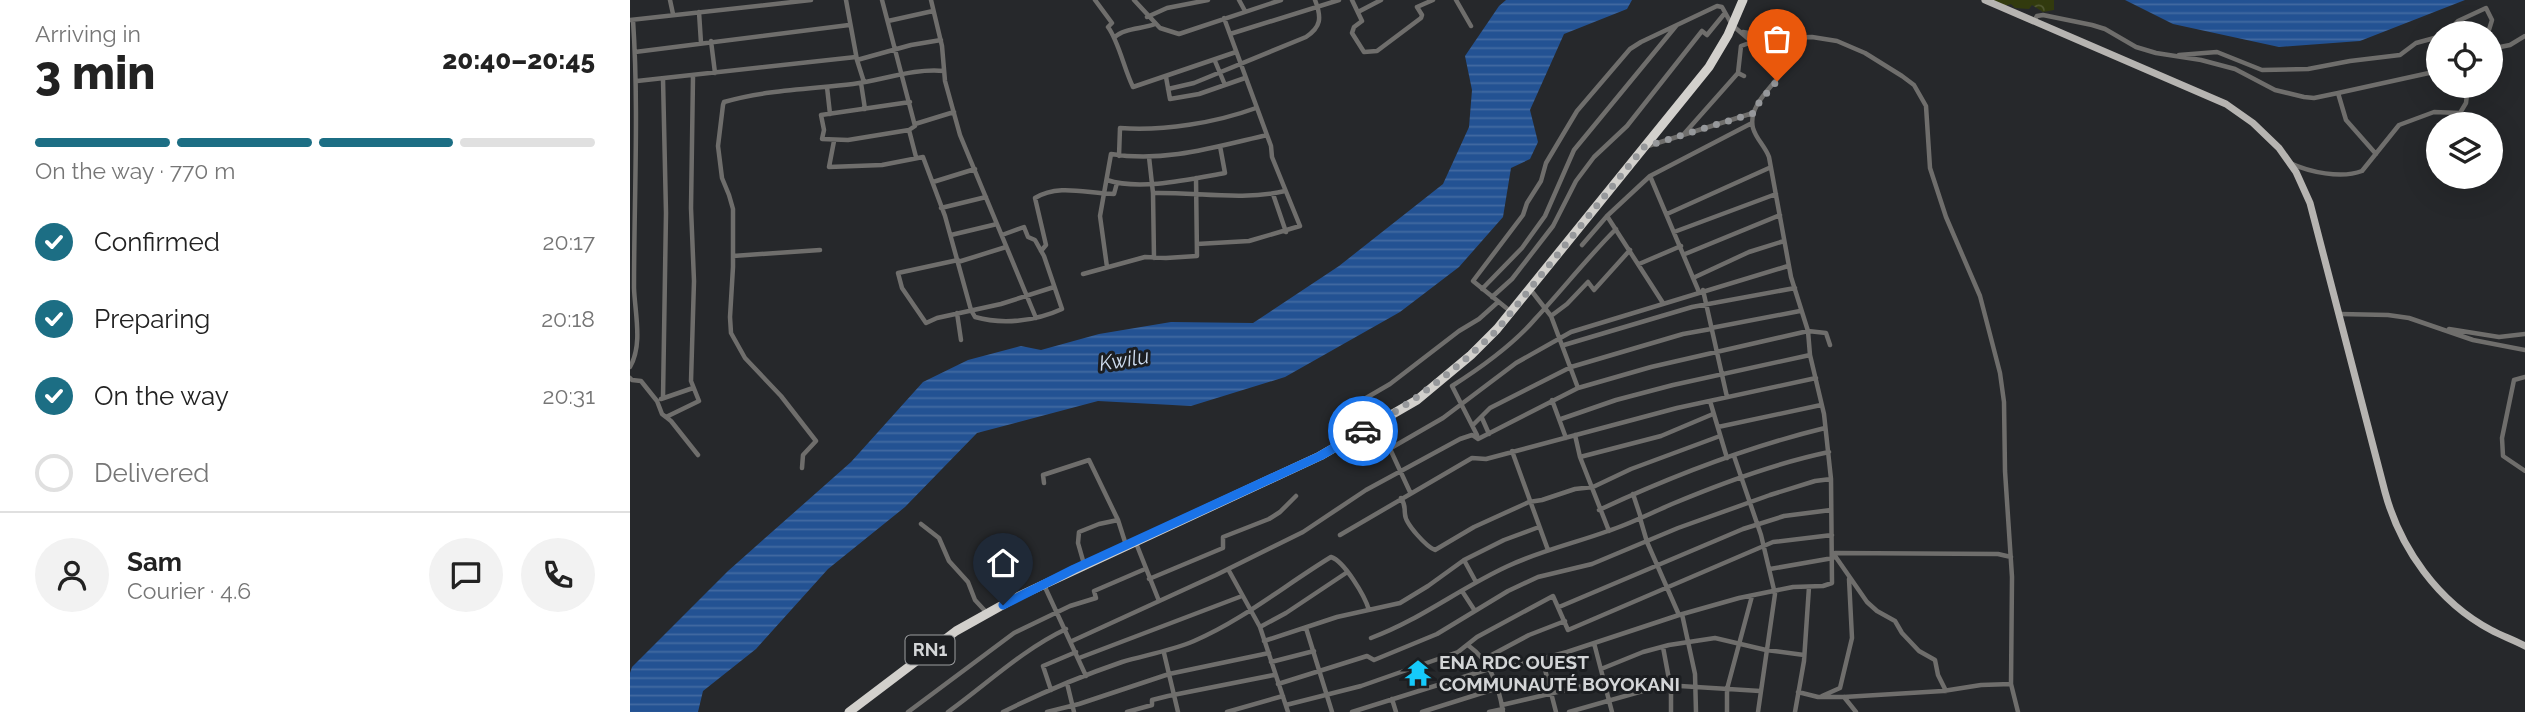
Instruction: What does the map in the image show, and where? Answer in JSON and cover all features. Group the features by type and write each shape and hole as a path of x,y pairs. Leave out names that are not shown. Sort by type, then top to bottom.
{"highway":[{"name":"RN1","path":"849,712 956,631 1044,584 1320,456 1417,400 1497,330 1709,67 1735,28 1743,0"}],"main road":[{"path":"1985,0 2226,104 2262,130 2289,162 2310,203 2391,514 2410,554 2438,587 2465,612 2489,629 2525,646"}],"street":[{"path":"670,0 673,14"},
{"path":"660,400 640,381 630,377 637,348 632,290 637,82 632,20 756,3 811,0"},
{"path":"846,0 863,82 865,109"},
{"path":"882,0 915,124"},
{"path":"931,0 941,40 944,71 960,135 1036,318"},
{"path":"1095,0 1112,23 1108,27 1115,37 1125,71 1133,87 1236,52"},
{"path":"1134,0 1155,24 1179,34 1281,0"},
{"path":"1147,17 1167,8 1208,0"},
{"path":"1239,0 1245,11"},
{"path":"1168,89 1194,83 1306,37 1316,30 1319,21 1315,0"},
{"path":"1230,34 1339,0"},
{"path":"1352,0 1362,21 1354,27 1352,33 1364,52 1377,51 1421,18 1417,7 1433,0"},
{"path":"1358,12 1381,0"},
{"path":"1456,0 1471,26"},
{"path":"1352,712 1489,669 1594,643 1680,615 1774,590 1830,584 1833,556 1831,480 1825,428 1810,355 1808,331 1788,266 1765,148 1756,136 1752,123 1760,101 1784,71 1788,61 1784,54 1752,42 1735,28 1722,7 1717,6 1630,49 1577,111 1546,163 1541,181 1523,215 1473,281 1510,311"},
{"path":"2458,21 2486,8 2492,21"},
{"path":"888,21 933,11"},
{"path":"699,12 701,43"},
{"path":"1492,297 1511,279 1553,226 1576,181 1594,157 1627,126 1702,31 1707,35 1725,13"},
{"path":"2034,21 2036,16 2043,15 2092,25 2105,29 2136,47 2235,69 2275,90 2304,97 2314,98 2426,74"},
{"path":"1197,244 1236,243 1286,232 1300,226 1272,157 1267,135 1224,18"},
{"path":"1482,289 1522,248 1545,216 1574,150 1679,23"},
{"path":"635,52 849,24"},
{"path":"1115,37 1120,32 1143,29 1155,24"},
{"path":"1735,28 1775,38 1812,37 1837,41 1865,53 1902,76 1914,85 1923,99 1927,113 1930,167 1946,217 1980,296 2000,373 2004,401 2005,471 2011,558 2011,684 2018,712"},
{"path":"2503,47 2525,36"},
{"path":"637,82 856,58 941,40"},
{"path":"2175,56 2217,52 2262,70 2308,69 2400,55 2416,43 2426,40"},
{"path":"711,41 715,73"},
{"path":"1683,135 1726,84 1741,74 1740,47 1752,42"},
{"path":"1215,61 1225,85"},
{"path":"802,468 803,455 816,440 781,396 758,374 734,341 730,317 732,202 719,162 720,122 724,102 902,74 944,71"},
{"path":"666,416 699,401 691,381 694,253 691,208 693,77"},
{"path":"1166,77 1170,99 1199,94 1245,78"},
{"path":"663,79 666,213 660,400 662,414 698,455"},
{"path":"827,87 830,114"},
{"path":"2339,93 2346,120 2376,154"},
{"path":"2289,162 2312,170 2356,173 2362,171 2399,125 2434,112 2460,113 2467,98"},
{"path":"910,102 821,115 824,130 822,139 834,141 909,130 915,124 954,112"},
{"path":"1119,156 1120,128 1153,129 1201,122 1256,108"},
{"path":"1644,147 1754,113"},
{"path":"1582,245 1607,216 1650,176 1752,123"},
{"path":"909,130 916,157"},
{"path":"1107,267 1100,216 1111,154 1149,158 1267,135"},
{"path":"834,141 829,167 882,165 916,157 925,159 975,317 986,320 1023,320 1062,309 1035,240 1028,237 1024,227 1002,234"},
{"path":"1107,180 1116,183 1152,183 1225,173 1220,146"},
{"path":"1149,158 1153,193 1154,258"},
{"path":"1667,214 1769,168"},
{"path":"933,182 975,169"},
{"path":"1650,176 1706,305 1727,397"},
{"path":"1083,274 1145,257 1197,256 1196,178"},
{"path":"1041,251 1045,245 1035,198 1046,191 1089,190 1115,194 1116,183"},
{"path":"1153,193 1273,194 1285,191"},
{"path":"1273,194 1286,232"},
{"path":"1674,232 1776,194"},
{"path":"941,208 986,197"},
{"path":"1685,254 1780,215"},
{"path":"1607,216 1663,303"},
{"path":"951,235 997,224"},
{"path":"1478,439 1452,386 1506,347 1616,229"},
{"path":"1693,278 1749,252 1784,241"},
{"path":"1639,264 1681,246"},
{"path":"1006,247 958,261 898,273 902,288 926,323 1055,287"},
{"path":"733,256 820,250"},
{"path":"1551,316 1588,282 1594,290 1630,250"},
{"path":"1391,448 1443,418 1516,363 1560,337 1788,266"},
{"path":"1530,288 1551,316 1578,388"},
{"path":"1563,345 1706,305 1795,288"},
{"path":"1410,492 1378,423 1372,417 1360,418 1353,408 1354,405 1390,384 1498,302"},
{"path":"1473,425 1490,408 1572,367 1683,334 1800,311"},
{"path":"957,313 961,340"},
{"path":"2340,314 2397,316 2473,340 2525,350"},
{"path":"2437,328 2498,337 2525,334"},
{"path":"1478,439 1578,388 1651,367 1808,331 1826,333 1830,345"},
{"path":"630,347 637,348"},
{"path":"1561,419 1616,400 1810,355"},
{"path":"630,367 634,360"},
{"path":"2525,377 2514,380 2502,438 2504,456 2525,471"},
{"path":"1340,535 1472,458 1486,459 1710,401 1816,378"},
{"path":"660,400 693,388"},
{"path":"1552,400 1566,438"},
{"path":"1710,401 1720,436 1742,478 1764,546 1774,590 1758,712"},
{"path":"1718,427 1821,405"},
{"path":"1580,457 1661,436 1713,414"},
{"path":"1482,418 1489,434"},
{"path":"1599,510 1633,494 1752,449 1825,428"},
{"path":"1072,641 1303,532 1366,490 1460,439 1472,435 1478,439"},
{"path":"1575,435 1580,457 1609,531"},
{"path":"1401,498 1406,506 1406,518 1423,541 1436,550 1474,527 1529,502 1575,489 1593,487 1631,469 1720,436"},
{"path":"1512,451 1548,550"},
{"path":"1371,638 1402,626 1476,582 1548,550 1609,531 1742,478 1829,452"},
{"path":"1044,483 1043,475 1088,460 1159,600"},
{"path":"1278,684 1367,656 1374,660 1437,634 1538,578 1592,564 1749,502 1815,481 1831,480"},
{"path":"1633,494 1647,542 1689,641 1696,674 1696,712"},
{"path":"1149,579 1223,548 1223,537 1269,519 1296,496"},
{"path":"1559,607 1756,525 1784,516 1831,510"},
{"path":"1084,565 1078,543 1079,532 1118,520"},
{"path":"921,524 939,538 949,561 968,582 975,600 988,614"},
{"path":"1264,641 1337,617 1400,603 1464,560 1504,540 1539,527"},
{"path":"1286,705 1327,695 1449,656 1469,646 1477,637 1553,596 1568,630 1773,542 1832,536"},
{"path":"1770,569 1833,556 1998,554 2011,558"},
{"path":"1833,556 1839,559 1849,578 1877,611 1895,621 1919,650 1935,660 1938,675 1946,691"},
{"path":"1003,712 1122,662 1164,653 1196,640 1251,611 1331,557 1338,560 1364,594 1369,610"},
{"path":"1464,560 1476,582"},
{"path":"908,712 1014,633 1057,612 1096,598 1094,592 1145,569"},
{"path":"1228,569 1260,627 1288,712"},
{"path":"1260,627 1346,573"},
{"path":"1821,697 1840,688 1849,652 1852,629 1849,578"},
{"path":"1044,584 1086,676"},
{"path":"1795,712 1804,655 1809,587"},
{"path":"1461,591 1475,611"},
{"path":"1079,658 1242,596"},
{"path":"1727,712 1727,689 1737,643 1752,596"},
{"path":"1484,659 1529,635 1564,621"},
{"path":"1306,628 1332,712"},
{"path":"948,712 1017,658 1066,629"},
{"path":"1601,669 1663,646 1715,638 1766,650 1804,655"},
{"path":"1594,643 1612,712"},
{"path":"1469,646 1484,659 1498,688 1503,708"},
{"path":"1663,646 1670,685 1670,712"},
{"path":"1271,662 1314,651"},
{"path":"1051,690 1043,666 1076,652"},
{"path":"1164,653 1178,712"},
{"path":"1047,712 1169,674 1269,653"},
{"path":"1542,658 1556,712"},
{"path":"1127,712 1152,705 1152,700 1274,675"},
{"path":"1489,712 1604,681"},
{"path":"1067,683 1074,712"},
{"path":"1798,692 1821,697 1844,697 2011,684"},
{"path":"1569,712 1670,685 1760,691"},
{"path":"1422,712 1498,688"},
{"path":"1227,712 1283,696"},
{"path":"1844,697 1856,712"},
{"path":"1392,699 1396,712"}],"green space":[{"path":"1992,0 2054,0 2054,10 2043,12 2032,5 2029,9 2015,8 2011,4 2005,6"}],"water":[{"name":"Kwilu","path":"1506,0 1632,0 1627,9 1564,34 1530,110 1538,142 1530,159 1511,168 1503,217 1459,267 1400,312 1285,377 1191,406 1098,401 977,433 905,507 828,569 756,649 703,691 698,712 630,712 632,667 728,571 851,462 923,382 968,360 1021,346 1041,350 1099,334 1171,322 1253,323 1339,266 1443,184 1469,127 1472,90 1465,56 1499,6"},
{"path":"2125,0 2465,0 2360,41 2279,47 2173,24"}],"way so far":[{"path":"1363,431 1417,400 1497,330 1644,147 1754,113 1760,101 1777,81"}],"place":[{"name":"ENA RDC OUEST COMMUNAUTÉ BOYOKANI","path":"1418,673"}],"route":[{"path":"1003,605 1074,569 1320,456 1363,431"}]}
